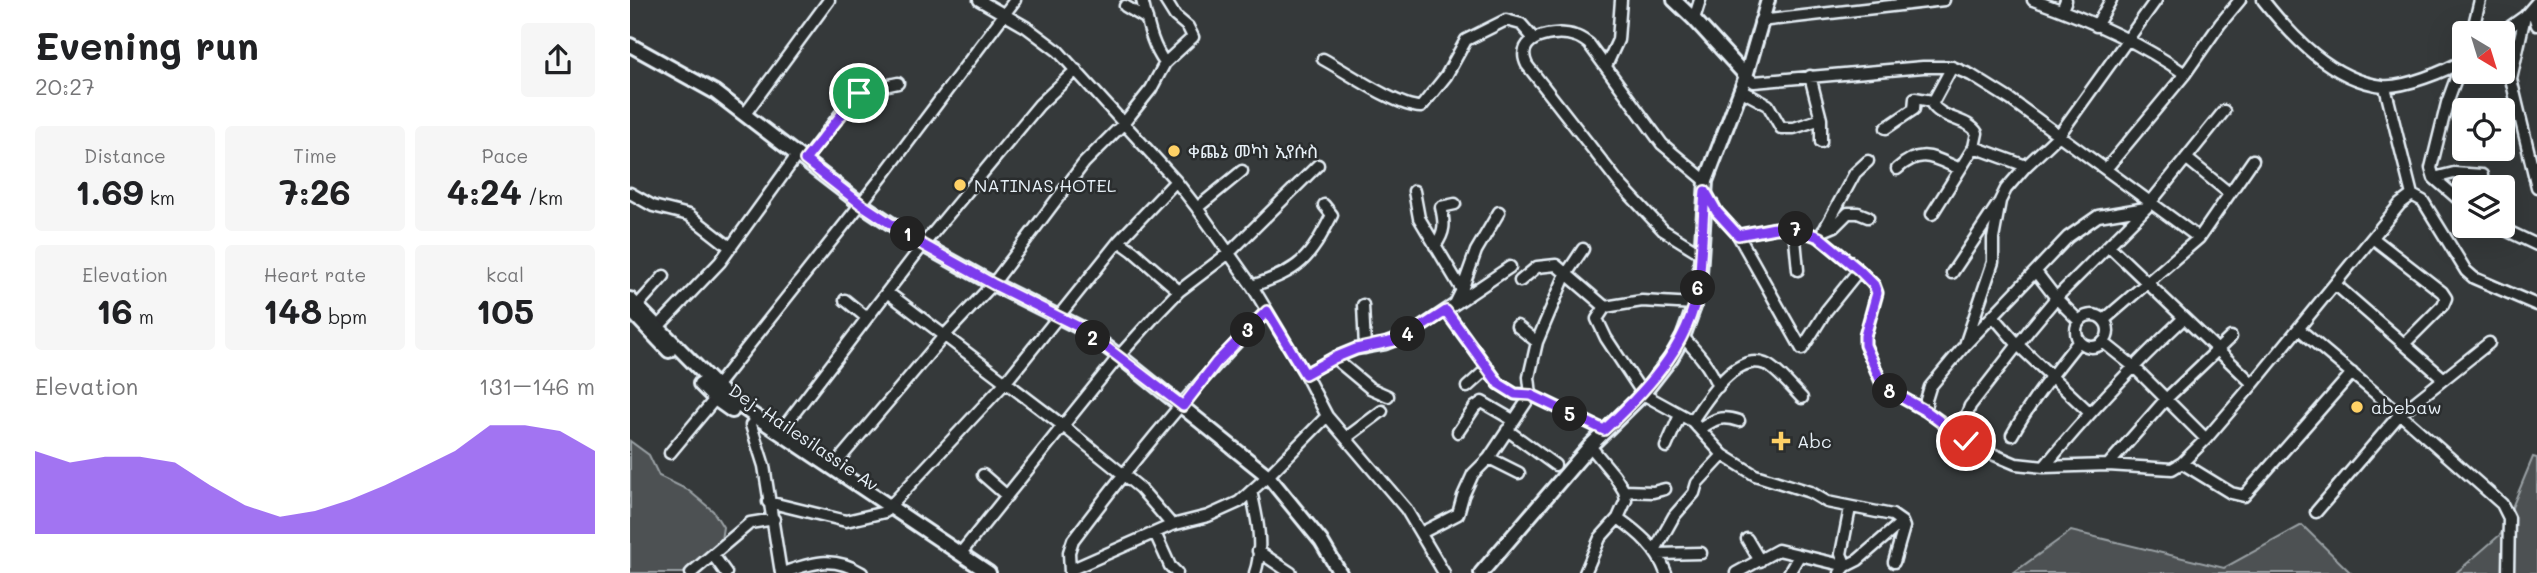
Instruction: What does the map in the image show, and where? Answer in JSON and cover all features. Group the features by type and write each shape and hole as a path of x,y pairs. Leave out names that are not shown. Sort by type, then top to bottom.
{"main road":[{"path":"1674,0 1695,19 1746,76"},
{"path":"1481,573 1604,430 1643,394 1671,358 1683,337 1695,304 1700,273 1705,186 1746,76 1768,0"},
{"path":"630,45 700,83 861,204 923,245 1081,328 1119,356 1268,476 1321,541 1340,573"},
{"path":"632,305 658,327 715,393 832,468 887,509 989,573"},
{"name":"Dej. Hailesilassie Av","path":"632,305 715,393 751,425 887,509 976,573"}],"street":[{"path":"744,114 829,0"},
{"path":"979,0 1044,38 1176,181 1252,286 1327,416 1406,509 1444,573"},
{"path":"670,453 962,74 1015,0"},
{"path":"1142,0 1156,49 1165,63"},
{"path":"832,468 944,336 993,284 1084,163 1124,123 1151,89 1165,63 1193,37 1165,0"},
{"path":"1606,66 1618,40 1621,0"},
{"path":"1695,19 1700,0"},
{"path":"1760,21 1944,0"},
{"path":"2033,0 2064,5 2096,26 2165,60 2185,74"},
{"path":"2096,26 2111,0"},
{"path":"1952,274 2006,189 2059,135 2156,0"},
{"path":"2106,169 2185,74 2220,23 2240,0"},
{"path":"2263,0 2286,29 2322,60 2360,80 2385,87 2420,79 2452,64"},
{"path":"2475,21 2480,0"},
{"path":"1125,6 1146,19"},
{"path":"2531,9 2537,25"},
{"path":"2515,22 2531,9"},
{"path":"2531,9 2511,79 2535,164 2537,187"},
{"path":"1323,59 1395,99 1412,107 1421,107 1446,76 1466,40 1506,20 1521,24 1534,39"},
{"path":"1700,253 1663,230 1593,151 1527,65 1524,49 1534,39 1558,33 1577,36 1589,44 1662,144 1705,186 1717,212 1738,235 1802,349 1826,311 1859,270"},
{"path":"1746,76 1754,82 1923,67 1952,67 1971,75 2059,135 2106,169 2148,205 2199,238"},
{"path":"1932,214 1974,147 1976,131 1940,113 1934,108 1932,101 1952,67"},
{"path":"779,433 923,245 1040,106 1076,70"},
{"path":"1810,76 1821,119 1821,142"},
{"path":"658,327 712,271 801,157 854,96 865,90 898,83"},
{"path":"2452,193 2434,177 2431,168 2454,84"},
{"path":"2385,87 2412,195 2423,201 2466,271 2474,278 2537,305"},
{"path":"1740,90 1768,105 1781,128 1794,128 1821,119"},
{"path":"1886,128 1914,109 1915,98 1932,101"},
{"path":"1959,435 1970,406 2056,298 2148,205 2224,111"},
{"path":"1974,147 2026,166"},
{"path":"1897,169 1908,159 1923,154 1960,169"},
{"path":"2186,158 2230,193"},
{"path":"2104,320 2199,238 2253,160"},
{"path":"1821,234 1855,173 1868,162"},
{"path":"960,554 1119,356 1179,291 1229,253 1318,165"},
{"path":"1197,208 1242,171"},
{"path":"2434,177 2454,173 2482,175"},
{"path":"768,502 846,520 887,509 1005,383 1119,242 1176,181"},
{"path":"1414,191 1419,218 1462,290"},
{"path":"630,193 646,203 689,215 730,247"},
{"path":"1738,235 1775,228 1821,234 1874,285 1877,293 1865,345 1882,384 1978,448 2016,464 2044,467 2108,465 2172,469 2182,463 2206,439 2374,239 2400,204 2412,195"},
{"path":"1965,345 1993,262 1993,239 2000,201"},
{"path":"1435,247 1444,234 1445,223 1441,207 1455,204"},
{"path":"1252,286 1286,274 1304,260 1320,239 1332,215 1324,205"},
{"path":"1926,411 1930,387 1965,345 2068,237 2098,215 2148,205"},
{"path":"1455,303 1476,251 1499,212"},
{"path":"1821,234 1835,226 1848,213 1868,217"},
{"path":"1794,229 1798,270"},
{"path":"2515,235 2537,245"},
{"path":"2374,239 2442,292 2446,298 2443,305 2404,344"},
{"path":"1119,242 1179,291"},
{"path":"2109,246 2253,384"},
{"path":"1421,533 1458,514 1466,487 1531,395 1529,377 1538,342 1566,276 1583,249"},
{"path":"1520,281 1537,267 1556,265 1602,311"},
{"path":"1305,374 1334,358 1394,341 1415,331 1510,267"},
{"path":"2036,272 2056,298 2079,321"},
{"path":"632,305 664,276"},
{"path":"2336,285 2443,379"},
{"path":"887,292 1062,425 1147,495 1172,525"},
{"path":"845,300 867,318"},
{"path":"1695,304 1642,301 1602,311 1597,319 1606,338 1643,394 1692,421 1723,455 1755,475 1798,487 1827,502 1892,516 1902,522 1904,527 1894,562"},
{"path":"1363,305 1365,348"},
{"path":"1267,311 1216,363 1183,406 1122,475 1073,540 1069,552 1070,572 1172,525 1223,510 1251,492 1327,416"},
{"path":"1446,311 1499,384 1515,394 1531,395 1604,430"},
{"path":"2089,315 2104,320 2108,330 2103,342 2093,347 2079,341 2075,331 2079,321 2089,315"},
{"path":"1994,317 2018,345 2089,412"},
{"path":"2044,467 2089,412 2184,318"},
{"path":"1517,326 1538,342"},
{"path":"2299,329 2400,414 2505,510 2509,527 2508,573"},
{"path":"1683,337 1700,355 1714,375 1718,387"},
{"path":"2108,465 2166,399 2231,337"},
{"path":"2012,435 2018,422 2079,341"},
{"path":"2103,342 2133,366 2206,439"},
{"path":"2316,512 2400,414 2489,343"},
{"path":"1334,358 1370,388 1388,396"},
{"path":"1692,421 1738,366 1749,362 1766,364 1802,398"},
{"path":"1467,387 1488,368"},
{"path":"2182,463 2231,494 2245,496 2352,373"},
{"path":"1458,432 1475,407 1482,402 1513,420"},
{"path":"1346,438 1382,411"},
{"path":"1666,447 1679,415"},
{"path":"1700,429 1718,417 1739,421"},
{"path":"751,425 764,466 782,573 823,561 862,573"},
{"path":"1507,430 1555,465"},
{"path":"1586,573 1600,538 1618,518 1626,500 1624,492 1605,462 1590,446"},
{"path":"1656,552 1674,516 1694,493 1697,484 1723,455"},
{"path":"1489,458 1519,473"},
{"path":"983,475 1007,496"},
{"path":"1624,492 1665,489"},
{"path":"1251,492 1258,523 1255,573"},
{"path":"1843,569 1841,554 1850,508"},
{"path":"1618,518 1634,529 1656,552 1666,573"},
{"path":"691,573 751,523 774,519"},
{"path":"1736,573 1778,550 1843,569 1858,560 1902,522"},
{"path":"1155,533 1170,566 1177,573"},
{"path":"1747,540 1760,561"},
{"path":"1258,551 1291,573"},
{"path":"1656,552 1701,554"},
{"path":"712,555 726,573"},
{"path":"1788,573 1799,555"}],"shaded area":[{"path":"630,441 649,455 659,476 688,490 713,511 723,527 721,540 688,573 630,573"},
{"path":"2533,457 2537,458 2537,573 2456,573 2501,534"},
{"path":"2302,525 2351,573 2013,573 2071,531 2224,568"}],"place":[{"name":"ቀጨኔ መካነ ኢየሱስ","path":"1174,151"},
{"name":"NATINAS HOTEL","path":"960,185"},
{"name":"abebaw","path":"2357,407"},
{"name":"Abc","path":"1781,441"}],"route":[{"path":"859,93 805,160 861,204 923,245 1081,328 1183,406 1216,363 1267,311 1305,374 1356,349 1394,341 1446,311 1499,384 1515,394 1531,395 1604,430 1643,394 1671,358 1683,337 1695,304 1700,273 1705,191 1717,212 1738,235 1788,227 1802,231 1819,237 1859,270 1876,288 1865,345 1882,384 1926,411 1966,441"}]}
